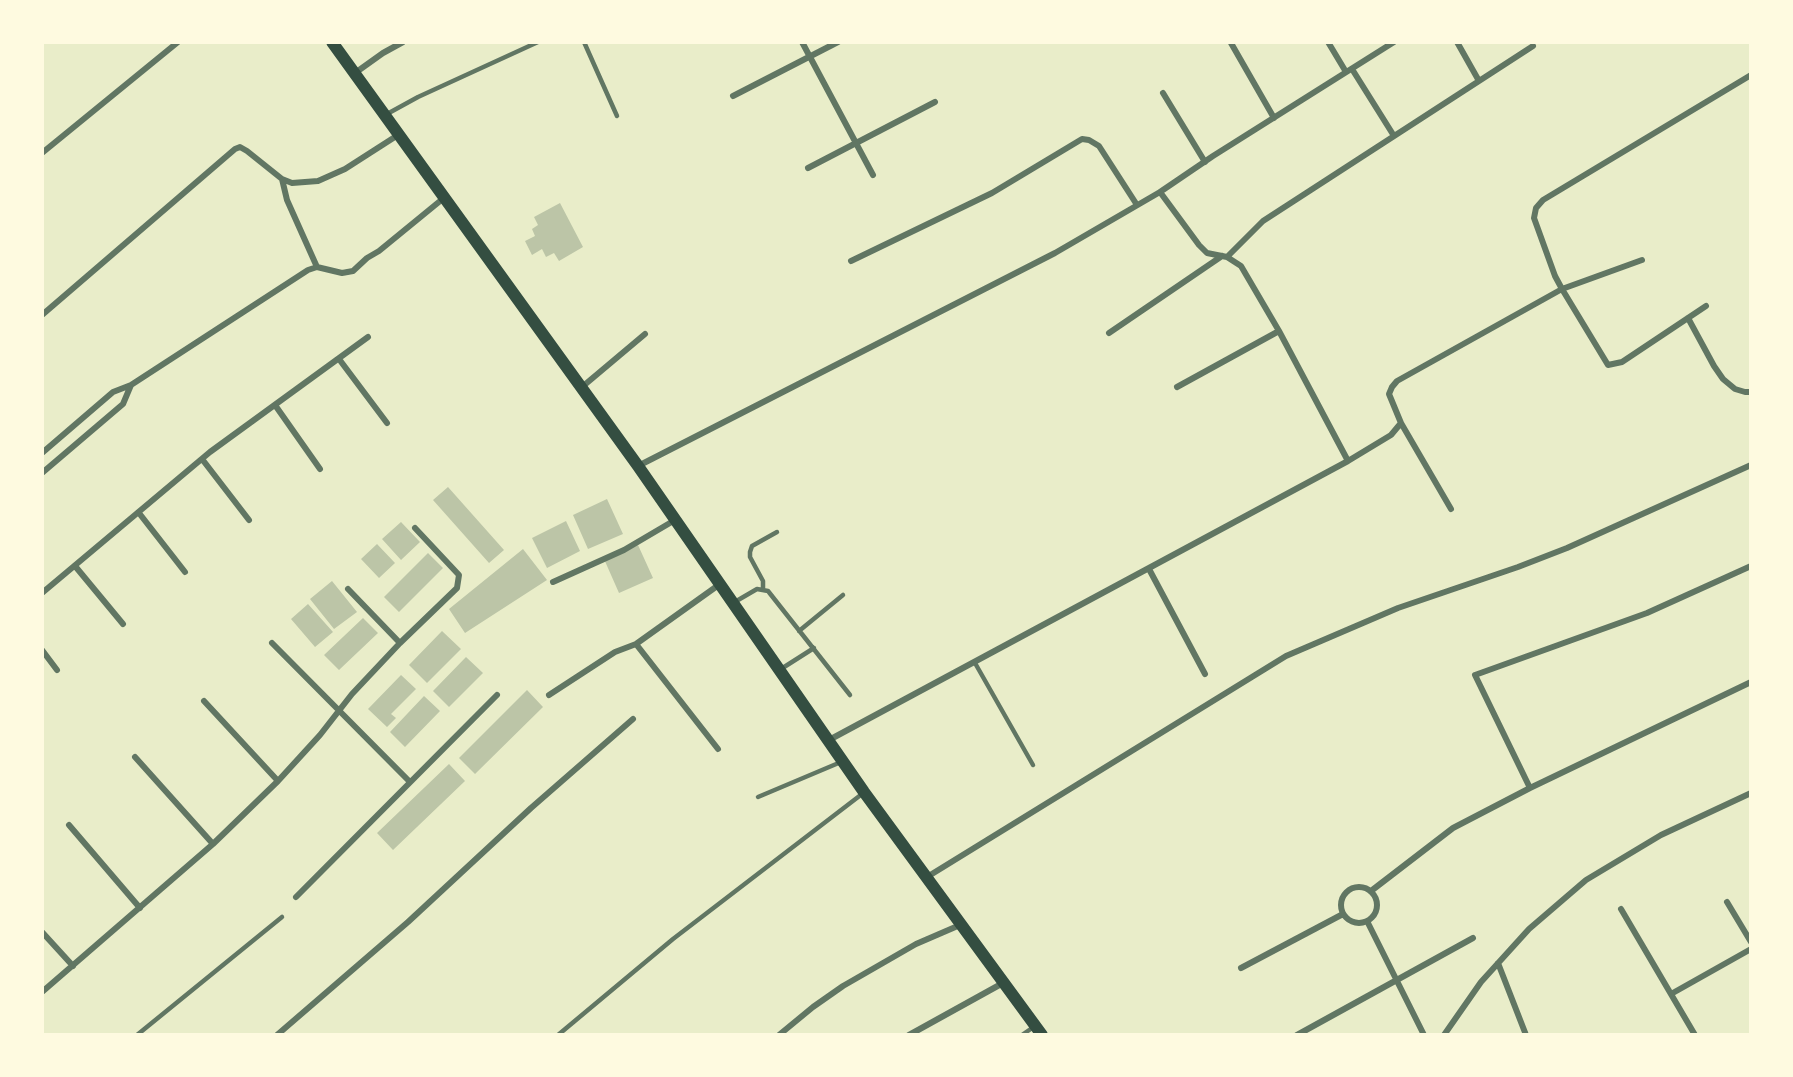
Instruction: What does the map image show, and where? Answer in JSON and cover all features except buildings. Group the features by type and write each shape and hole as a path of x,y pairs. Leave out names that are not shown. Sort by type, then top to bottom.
{"main road":[{"path":"332,42 638,466 864,792 1039,1030"}],"street":[{"path":"42,153 178,42"},
{"path":"354,74 402,42"},
{"path":"802,42 873,175"},
{"path":"733,96 838,42"},
{"path":"1328,42 1394,136"},
{"path":"638,466 1055,253 1160,192 1394,42"},
{"path":"1457,42 1479,81"},
{"path":"1231,43 1274,118"},
{"path":"1109,333 1225,256 1263,221 1533,46"},
{"path":"1706,306 1622,362 1608,364 1555,276 1534,218 1536,208 1543,200 1751,75"},
{"path":"1163,93 1205,162"},
{"path":"808,168 935,102"},
{"path":"42,315 235,148 240,147 247,151 282,179 292,183 318,181 345,169 398,135"},
{"path":"851,261 992,193 1082,139 1099,146 1137,205"},
{"path":"282,179 287,200 316,267"},
{"path":"1160,192 1199,246 1207,253 1225,256 1241,266 1279,331 1348,461"},
{"path":"42,453 113,392 131,385 316,267 342,273 352,271 445,197"},
{"path":"1451,509 1401,423 1389,394 1392,387 1397,381 1562,289 1642,260"},
{"path":"1688,318 1723,379 1735,389 1751,392"},
{"path":"1177,387 1279,331"},
{"path":"581,387 645,334"},
{"path":"42,593 202,459 368,338"},
{"path":"339,359 387,423"},
{"path":"42,473 123,404 131,385"},
{"path":"275,405 320,469"},
{"path":"829,740 1348,461 1391,435 1401,423"},
{"path":"202,459 249,520"},
{"path":"927,877 1286,656 1398,608 1567,548 1751,465"},
{"path":"139,513 185,572"},
{"path":"553,582 624,550 675,520"},
{"path":"42,992 213,844 279,781 320,735 352,694 457,588 459,575 415,528"},
{"path":"75,566 123,624"},
{"path":"1530,788 1475,675 1647,613 1751,566"},
{"path":"1149,569 1205,674"},
{"path":"549,695 615,652 636,644 720,584"},
{"path":"348,589 400,643"},
{"path":"273,643 410,782"},
{"path":"636,644 718,749"},
{"path":"42,651 57,670"},
{"path":"1371,891 1453,828 1530,788 1751,682"},
{"path":"296,897 497,695"},
{"path":"204,701 279,781"},
{"path":"277,1035 408,922 531,807 633,719"},
{"path":"135,756 213,844"},
{"path":"1444,1035 1481,982 1529,928 1586,880 1661,835 1751,793"},
{"path":"69,825 140,908"},
{"path":"1365,888 1371,891 1375,897 1376,911 1367,921 1354,922 1343,914 1342,900 1351,889 1365,888"},
{"path":"1727,902 1751,942"},
{"path":"1621,909 1695,1035"},
{"path":"1241,968 1343,914"},
{"path":"1367,921 1424,1035"},
{"path":"779,1035 813,1007 843,987 916,944 960,925"},
{"path":"42,932 73,966"},
{"path":"1297,1035 1473,938"},
{"path":"1671,994 1751,949"},
{"path":"1498,963 1526,1035"},
{"path":"909,1035 1003,983"}],"lane":[{"path":"385,116 418,97 538,42"},
{"path":"584,42 617,116"},
{"path":"763,589 763,581 750,557 750,552 752,546 777,532"},
{"path":"733,603 757,589 768,591 850,695"},
{"path":"799,631 843,595"},
{"path":"780,670 814,648"},
{"path":"975,663 1033,765"},
{"path":"758,797 843,760"},
{"path":"558,1035 673,939 864,792"},
{"path":"137,1035 282,917"},
{"path":"1022,1035 1039,1030"}]}
